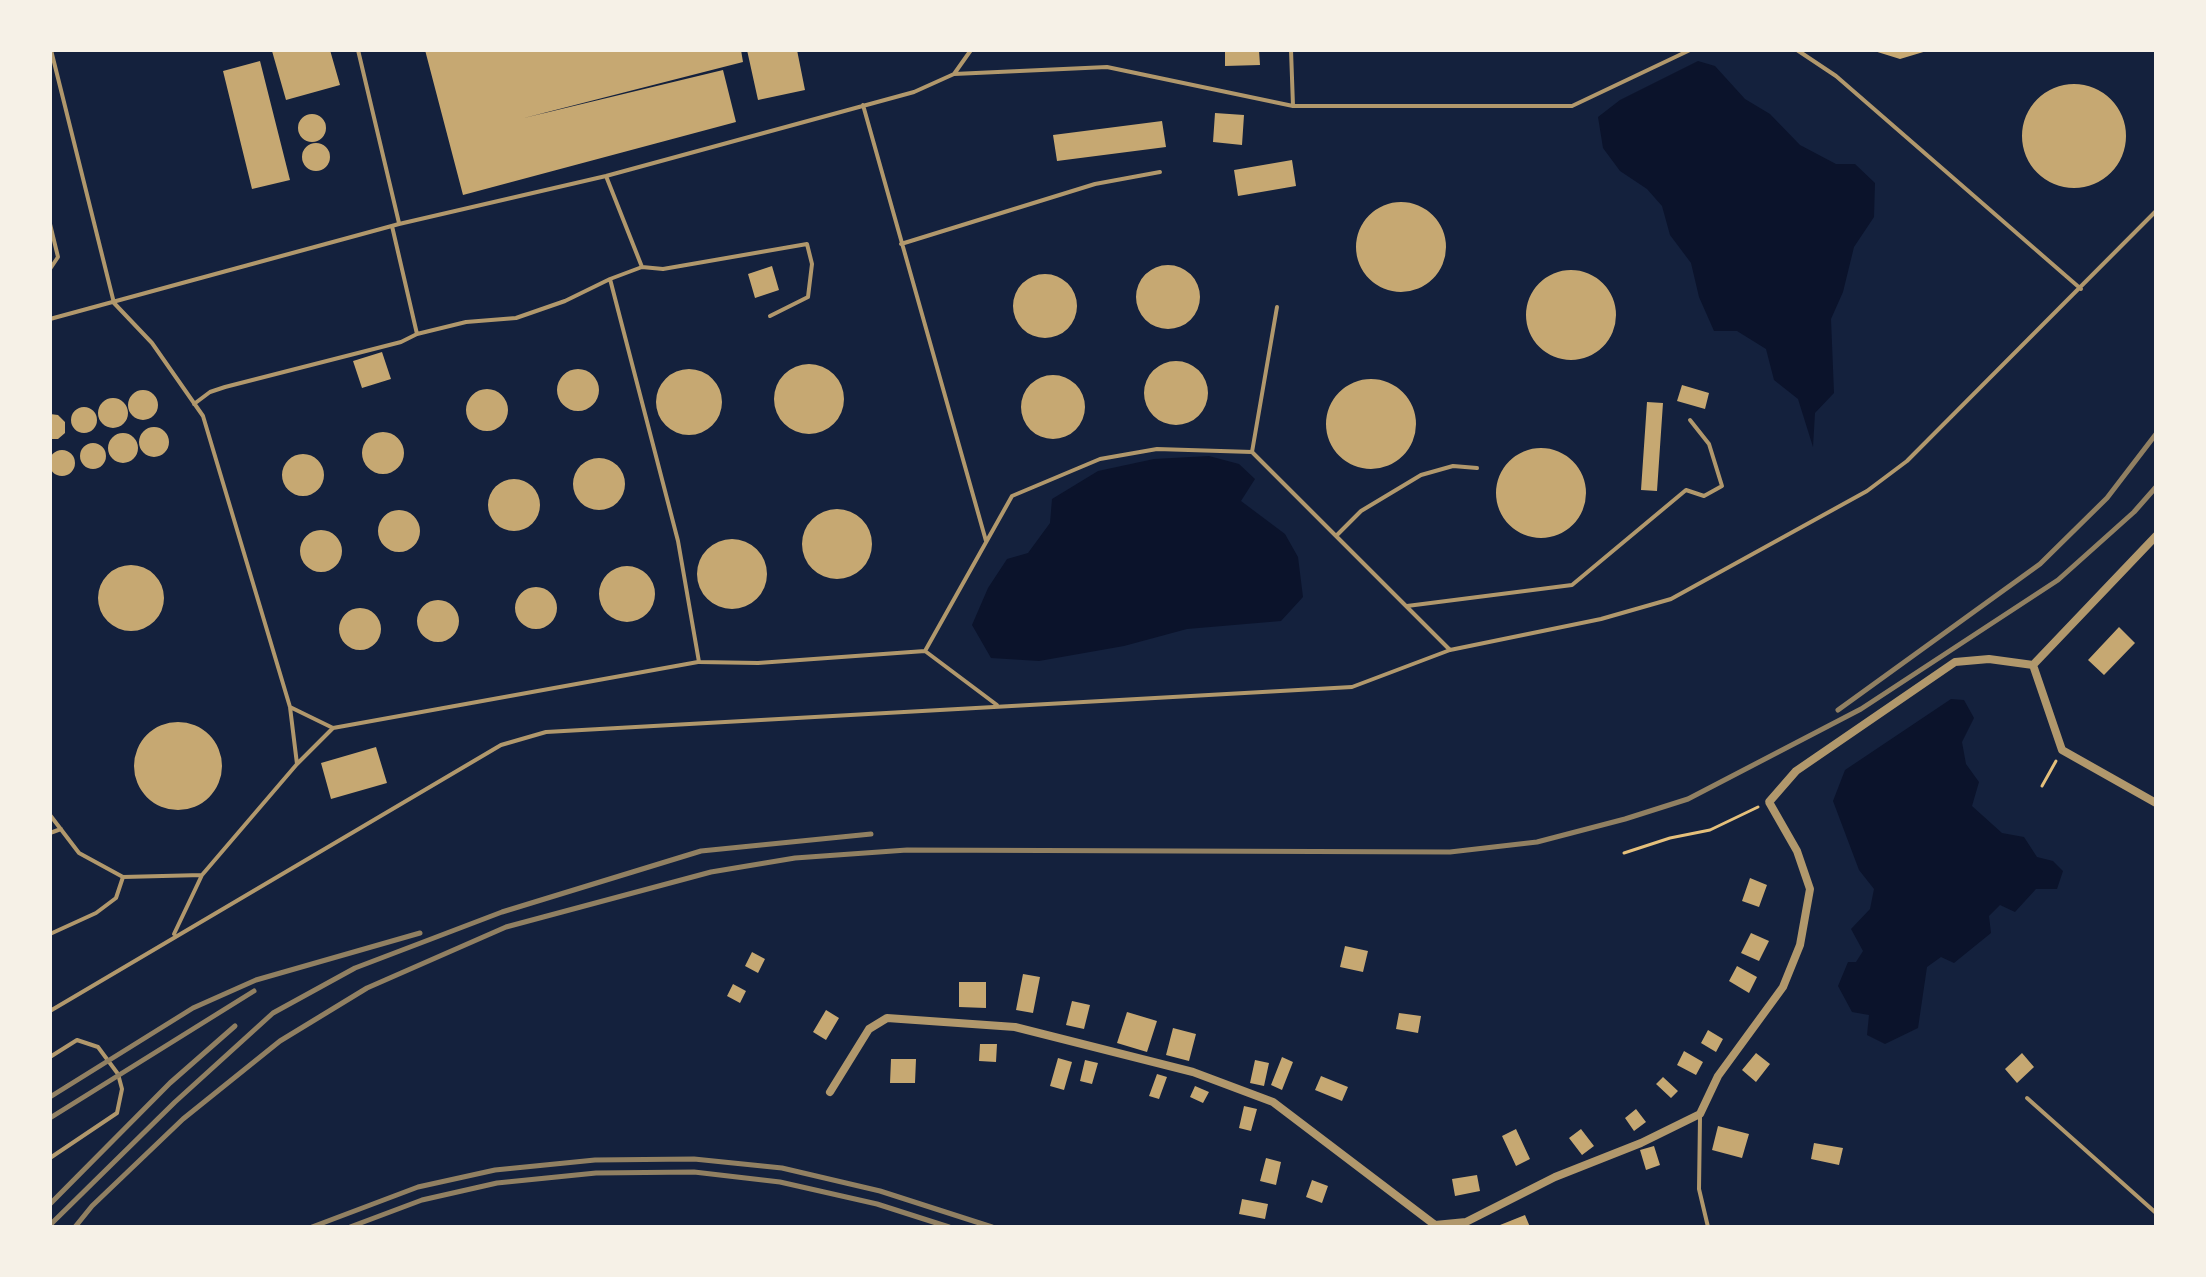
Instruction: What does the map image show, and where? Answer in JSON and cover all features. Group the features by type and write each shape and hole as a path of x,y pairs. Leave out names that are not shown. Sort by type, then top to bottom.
{"street":[{"path":"2033,665 2156,536"},
{"path":"830,1092 869,1029 887,1018 1015,1027 1193,1072 1273,1102 1406,1206 1435,1225 1466,1222 1555,1177 1641,1143 1700,1114 1718,1076 1783,987 1800,945 1810,889 1797,851 1769,802 1796,771 1955,662 1989,659 2033,665"},
{"path":"2033,665 2062,750 2156,803"}],"lane":[{"path":"51,50 114,303 152,343 203,416 290,707 297,764"},
{"path":"358,50 399,224"},
{"path":"954,74 971,50"},
{"path":"1291,50 1293,106"},
{"path":"50,319 399,224 606,176 914,92 954,74 1107,67 1293,106 1572,106 1690,50"},
{"path":"1797,50 1836,76 2081,289"},
{"path":"863,105 986,543"},
{"path":"901,244 1095,184 1160,172"},
{"path":"606,176 642,267"},
{"path":"50,1011 501,745 546,732 1352,687 1450,650 1601,619 1671,599 1867,491 1907,461 2156,211"},
{"path":"50,224 58,257 50,269"},
{"path":"392,226 417,334"},
{"path":"194,404 210,392 225,387 401,342 417,334 466,322 516,318 565,301 642,267 663,269 807,244 812,264 808,297 770,316"},
{"path":"610,279 678,541 699,662"},
{"path":"1252,452 1277,307"},
{"path":"1407,606 1572,585 1686,490 1704,496 1722,486 1709,444 1690,420"},
{"path":"925,651 1012,496 1054,475 1100,459 1157,449 1252,452 1450,650"},
{"path":"1337,535 1361,511 1421,475 1453,466 1477,468"},
{"path":"172,937 202,875 297,764 333,728 699,662 758,663 925,651 999,706"},
{"path":"290,707 333,728"},
{"path":"50,815 79,853 123,877 202,875"},
{"path":"50,833 61,829"},
{"path":"50,934 106,906 116,898 123,877"},
{"path":"50,1057 77,1040 98,1047 118,1074 122,1089 117,1113 50,1158"},
{"path":"2027,1098 2156,1213"},
{"path":"1700,1114 1699,1189 1708,1227"}],"path":[{"path":"2042,786 2062,750"},
{"path":"1624,853 1670,838 1710,830 1769,802"}],"water":[{"path":"1698,61 1715,66 1745,99 1770,114 1800,145 1836,164 1855,164 1875,183 1874,217 1854,247 1843,292 1831,319 1834,393 1815,413 1813,447 1798,399 1774,380 1766,349 1737,331 1714,331 1699,297 1691,263 1670,235 1662,206 1647,189 1620,171 1603,148 1598,117 1620,100"},
{"path":"1209,456 1239,464 1255,479 1241,501 1285,534 1298,557 1303,597 1281,621 1187,629 1124,646 1039,661 991,658 972,625 988,588 1007,559 1028,553 1050,523 1052,499 1098,471 1154,459"},
{"path":"1951,699 1964,700 1974,718 1962,742 1966,764 1979,782 1972,806 2002,833 2024,837 2037,857 2053,861 2063,871 2057,889 2036,889 2015,912 2000,905 1989,916 1991,933 1954,963 1941,957 1927,967 1918,1028 1885,1044 1867,1035 1869,1015 1852,1012 1838,986 1848,962 1856,962 1863,951 1851,929 1870,909 1874,889 1859,870 1833,801 1845,770"}],"building":[{"path":"330,50 340,85 286,100 272,51"},
{"path":"425,50 741,50 743,62 524,118 723,70 736,122 463,195"},
{"path":"747,50 797,50 805,90 758,100"},
{"path":"1225,50 1259,50 1260,65 1225,66"},
{"path":"1871,50 1930,50 1900,59"},
{"path":"260,61 290,180 252,189 223,71"},
{"path":"2074,84 2094,88 2111,99 2122,116 2126,136 2122,156 2111,173 2094,184 2074,188 2054,184 2037,173 2026,156 2022,136 2026,116 2037,99 2054,88"},
{"path":"1215,113 1244,115 1242,145 1213,142"},
{"path":"312,114 322,118 326,128 322,138 312,142 302,138 298,128 302,118"},
{"path":"1162,121 1166,147 1057,161 1053,135"},
{"path":"316,143 326,147 330,157 326,167 316,171 306,167 302,157 306,147"},
{"path":"1292,160 1296,186 1238,196 1234,170"},
{"path":"1401,202 1418,206 1433,215 1442,230 1446,247 1442,264 1433,279 1418,288 1401,292 1384,288 1369,279 1360,264 1356,247 1360,230 1369,215 1384,206"},
{"path":"1168,265 1180,267 1191,274 1198,285 1198,309 1191,320 1180,327 1168,329 1156,327 1145,320 1138,309 1136,297 1138,285 1145,274 1156,267"},
{"path":"772,266 779,290 755,298 748,274"},
{"path":"1571,270 1588,274 1603,283 1612,298 1616,315 1612,332 1603,347 1588,356 1571,360 1554,356 1539,347 1530,332 1526,315 1530,298 1539,283 1554,274"},
{"path":"1045,274 1057,276 1068,283 1075,294 1075,318 1068,329 1057,336 1045,338 1033,336 1022,329 1015,318 1013,306 1015,294 1022,283 1033,276"},
{"path":"382,352 391,379 362,388 353,361"},
{"path":"1176,361 1188,363 1199,370 1206,381 1206,405 1199,416 1188,423 1176,425 1164,423 1153,416 1146,405 1144,393 1146,381 1153,370 1164,363"},
{"path":"809,364 834,374 844,399 834,424 809,434 784,424 774,399 784,374"},
{"path":"578,369 593,375 599,390 593,405 578,411 563,405 557,390 563,375"},
{"path":"689,369 702,372 712,379 719,389 722,402 719,415 712,425 702,432 689,435 676,432 666,425 659,415 656,402 659,389 666,379 676,372"},
{"path":"1053,375 1065,377 1076,384 1083,395 1083,419 1076,430 1065,437 1053,439 1041,437 1030,430 1023,419 1021,407 1023,395 1030,384 1041,377"},
{"path":"1371,379 1388,383 1403,392 1412,407 1416,424 1412,441 1403,456 1388,465 1371,469 1354,465 1339,456 1330,441 1326,424 1330,407 1339,392 1354,383"},
{"path":"1682,385 1709,393 1705,409 1677,401"},
{"path":"487,389 502,395 508,410 502,425 487,431 472,425 466,410 472,395"},
{"path":"143,390 149,391 157,399 157,411 149,419 143,420 137,419 129,411 128,405 129,399 137,391"},
{"path":"113,398 119,399 127,407 127,419 119,427 113,428 107,427 99,419 98,413 99,407 107,399"},
{"path":"1647,402 1663,403 1657,491 1641,490"},
{"path":"84,407 93,411 97,420 93,429 84,433 75,429 71,420 75,411"},
{"path":"50,414 58,415 65,422 65,433 58,439 50,439"},
{"path":"154,427 160,428 168,436 168,448 160,456 154,457 148,456 140,448 139,442 140,436 148,428"},
{"path":"383,432 398,438 404,453 398,468 383,474 368,468 362,453 368,438"},
{"path":"123,433 129,434 137,442 137,454 129,462 123,463 117,462 109,454 108,448 109,442 117,434"},
{"path":"93,443 102,447 106,456 102,465 93,469 84,465 80,456 84,447"},
{"path":"1541,448 1558,452 1573,461 1582,476 1586,493 1582,510 1573,525 1558,534 1541,538 1524,534 1509,525 1500,510 1496,493 1500,476 1509,461 1524,452"},
{"path":"62,450 71,454 75,463 71,472 62,476 53,472 49,463 53,454"},
{"path":"303,454 318,460 324,475 318,490 303,496 288,490 282,475 288,460"},
{"path":"599,458 617,466 625,484 617,502 599,510 581,502 573,484 581,466"},
{"path":"514,479 532,487 540,505 532,523 514,531 496,523 488,505 496,487"},
{"path":"837,509 862,519 872,544 862,569 837,579 812,569 802,544 812,519"},
{"path":"399,510 414,516 420,531 414,546 399,552 384,546 378,531 384,516"},
{"path":"321,530 336,536 342,551 336,566 321,572 306,566 300,551 306,536"},
{"path":"732,539 757,549 767,574 757,599 732,609 707,599 697,574 707,549"},
{"path":"131,565 154,575 164,598 154,621 131,631 108,621 98,598 108,575"},
{"path":"627,566 647,574 655,594 647,614 627,622 607,614 599,594 607,574"},
{"path":"536,587 551,593 557,608 551,623 536,629 521,623 515,608 521,593"},
{"path":"438,600 453,606 459,621 453,636 438,642 423,636 417,621 423,606"},
{"path":"360,608 375,614 381,629 375,644 360,650 345,644 339,629 345,614"},
{"path":"2119,627 2135,643 2104,675 2088,660"},
{"path":"178,722 203,729 215,741 222,766 215,791 203,803 178,810 153,803 141,791 134,766 141,741 153,729"},
{"path":"376,747 387,783 331,799 321,763"},
{"path":"1750,878 1767,885 1759,907 1742,901"},
{"path":"1751,933 1769,941 1759,961 1741,953"},
{"path":"1345,946 1368,951 1363,972 1340,967"},
{"path":"752,952 765,959 758,973 745,966"},
{"path":"1737,966 1757,977 1749,993 1729,981"},
{"path":"1023,974 1040,977 1033,1013 1016,1010"},
{"path":"959,982 986,982 986,1008 959,1007"},
{"path":"733,984 746,991 740,1003 727,996"},
{"path":"1072,1001 1090,1005 1084,1029 1066,1025"},
{"path":"826,1010 839,1018 826,1040 813,1032"},
{"path":"1127,1012 1157,1021 1147,1052 1117,1043"},
{"path":"1399,1013 1421,1016 1418,1033 1396,1029"},
{"path":"1173,1028 1196,1034 1189,1061 1166,1055"},
{"path":"1708,1030 1723,1039 1716,1052 1701,1043"},
{"path":"980,1044 997,1044 996,1062 979,1061"},
{"path":"1684,1051 1703,1062 1696,1075 1677,1065"},
{"path":"1756,1053 1770,1064 1756,1082 1742,1070"},
{"path":"2022,1053 2034,1067 2017,1083 2005,1069"},
{"path":"1282,1057 1293,1062 1282,1090 1271,1085"},
{"path":"1058,1058 1072,1062 1064,1090 1050,1086"},
{"path":"891,1059 916,1059 915,1083 890,1083"},
{"path":"1085,1060 1098,1063 1092,1084 1080,1081"},
{"path":"1255,1060 1269,1063 1264,1086 1250,1083"},
{"path":"1157,1074 1167,1077 1159,1099 1149,1096"},
{"path":"1321,1076 1348,1087 1342,1101 1315,1090"},
{"path":"1663,1077 1678,1091 1671,1098 1656,1084"},
{"path":"1195,1086 1209,1092 1203,1103 1190,1097"},
{"path":"1244,1106 1257,1109 1251,1131 1239,1128"},
{"path":"1636,1109 1646,1122 1634,1131 1625,1118"},
{"path":"1718,1126 1749,1134 1742,1158 1712,1150"},
{"path":"1516,1129 1530,1159 1516,1166 1502,1136"},
{"path":"1581,1129 1594,1146 1582,1155 1569,1138"},
{"path":"1814,1143 1843,1148 1839,1165 1811,1159"},
{"path":"1654,1146 1660,1165 1646,1170 1640,1150"},
{"path":"1266,1158 1281,1162 1276,1185 1260,1181"},
{"path":"1477,1175 1480,1191 1455,1196 1452,1179"},
{"path":"1312,1180 1328,1186 1322,1203 1306,1197"},
{"path":"1242,1199 1268,1204 1265,1219 1239,1214"},
{"path":"1525,1215 1530,1227 1495,1227"}],"railway":[{"path":"1838,710 2040,564 2107,498 2156,434"},
{"path":"75,1227 92,1206 183,1119 280,1041 367,988 506,927 711,872 795,858 907,850 1450,852 1537,842 1625,819 1688,799 1861,709 2058,580 2134,512 2156,487"},
{"path":"50,1225 175,1102 273,1013 355,968 502,912 701,851 871,834"},
{"path":"50,1097 193,1008 256,980 420,933"},
{"path":"50,1118 254,991"},
{"path":"50,1204 170,1083 235,1026"},
{"path":"312,1227 418,1187 495,1170 595,1160 694,1159 782,1168 880,1191 992,1227"},
{"path":"350,1227 422,1200 497,1183 596,1173 694,1172 780,1182 877,1204 949,1227"}]}
